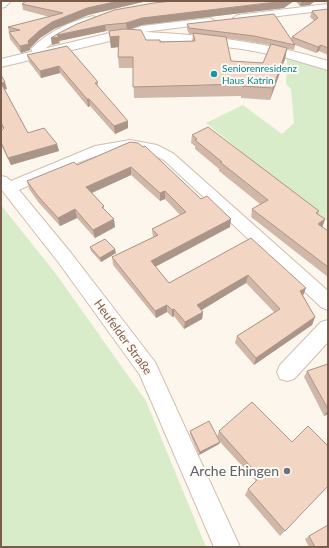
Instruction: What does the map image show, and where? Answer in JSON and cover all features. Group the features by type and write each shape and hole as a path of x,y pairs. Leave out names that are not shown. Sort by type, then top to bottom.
{"street":[{"path":"1,4 5,1"},
{"path":"271,3 282,12 294,11"},
{"path":"1,63 39,53 125,35 142,29 328,7"},
{"path":"39,53 37,49 44,42 62,30 105,15"},
{"path":"125,35 196,39 237,44 281,52 328,66"},
{"name":"Heufelder Straße","path":"227,547 148,369 65,258 5,184 100,149 130,144 152,148 168,157 328,302"},
{"path":"287,372 328,328"}],"green space":[{"path":"287,58 328,71 328,222 206,123 243,105 282,134 294,123 291,89 286,84"},
{"path":"1,205 56,274 146,401 206,547 1,547"}],"building":[{"path":"26,1 119,1 87,8 52,22 28,41 29,44 20,46 9,32 20,30 8,27 63,13 22,4"},
{"path":"172,1 285,1 142,18 126,23 105,25 57,35 59,37 51,38 77,24 114,10"},
{"path":"328,9 328,48 321,45 318,47 292,37 318,18 312,11"},
{"path":"274,14 295,45 254,36 189,28 187,24"},
{"path":"124,29 141,30 146,40 160,40 160,42 195,41 193,33 226,37 231,61 263,63 271,44 287,48 273,88 242,86 242,84 133,87 133,57 118,57 119,36 110,37 109,31"},
{"path":"67,46 98,82 95,83 128,121 114,126 89,99 87,99 59,66 40,71 27,55"},
{"path":"1,75 5,82 1,83"},
{"path":"1,83 28,133 44,128 57,144 8,158 1,142 1,131 4,128 1,123"},
{"path":"208,127 319,211 316,213 325,219 318,224 328,231 328,267 252,209 268,200 195,140 197,139 192,135"},
{"path":"130,142 138,143 143,147 145,146 201,199 207,196 231,219 151,261 169,283 251,238 306,288 300,291 315,317 256,358 237,336 280,309 248,275 197,305 203,312 185,322 174,309 172,310 167,305 155,311 112,257 158,235 152,229 186,212 165,191 160,193 131,167 86,187 114,219 93,230 75,209 58,218 37,195 27,181 74,162 77,165"},
{"path":"105,239 115,249 100,258 90,247"},
{"path":"328,364 328,409 307,371"},
{"name":"Arche Ehingen","path":"252,402 292,442 308,426 328,446 328,486 285,531 248,489 260,477 219,431"},
{"path":"209,421 220,442 200,452 190,431"},
{"path":"328,525 328,547 315,547 309,536"}],"place":[{"name":"Seniorenresidenz Haus Katrin","path":"214,74"},
{"name":"Arche Ehingen","path":"287,471"}]}
